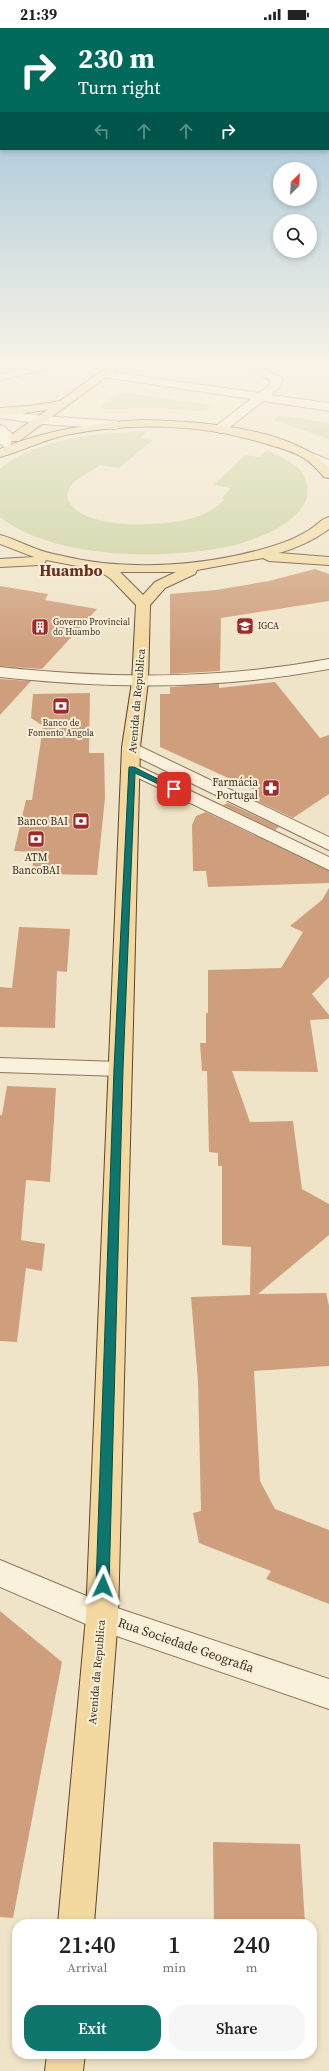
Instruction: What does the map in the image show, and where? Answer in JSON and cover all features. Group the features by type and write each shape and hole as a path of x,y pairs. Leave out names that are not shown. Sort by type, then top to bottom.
{"main road":[{"path":"312,458 329,474"},
{"path":"0,539 15,547 62,560 102,566 151,569 200,566 257,556 299,542 329,524"},
{"path":"257,556 329,561"},
{"path":"0,563 62,560"},
{"path":"102,566 116,576 143,604 160,585 200,566"},
{"name":"Avenida da Republica","path":"76,1919 102,1617 119,1069 131,758 140,682 143,604"},
{"path":"64,2071 65,2059"}],"street":[{"path":"315,458 329,464"},
{"path":"0,672 59,678 140,682 224,678 329,664"},
{"path":"131,758 329,844"},
{"path":"131,758 329,864"},
{"path":"0,1065 119,1069"},
{"name":"Rua Sociedade Geografia","path":"0,1573 102,1617 329,1694"}],"green space":[{"path":"15,458 131,458 119,468 100,465 70,486 67,496 73,507 83,514 96,519 127,524 159,524 173,522 202,515 212,510 225,499 222,498 231,488 214,485 242,458 283,458 301,471 307,486 306,499 299,511 288,522 259,537 231,546 205,551 144,554 111,553 80,549 50,542 23,531 0,517 0,469"}],"building":[{"path":"315,569 329,574 329,601 221,618 220,671 170,674 170,594 216,590 269,581"},
{"name":"Governo Provincial do Huambo","path":"0,586 48,594 45,600 97,609 42,669 0,666"},
{"path":"0,679 31,681 0,715"},
{"path":"275,682 320,738 329,735 329,794 293,818 246,796 257,791 160,747 160,694 170,694 170,687 219,684 219,688"},
{"path":"90,693 89,753 104,753 105,798 97,875 32,874 34,852 14,851 26,800 32,800 43,726 31,718 33,694"},
{"path":"228,803 279,827 275,830 223,805"},
{"path":"206,812 329,871 329,883 208,887 206,871 193,871 192,825 196,816"},
{"path":"329,888 329,977 312,994 329,1015 329,1019 310,1020 318,1072 232,1071 250,1122 293,1121 302,1189 329,1204 329,1235 258,1294 326,1293 329,1306 329,1366 254,1371 260,1481 275,1509 329,1530 329,1604 266,1579 271,1571 199,1543 193,1513 201,1511 198,1382 191,1297 250,1295 251,1247 222,1245 222,1166 218,1166 218,1153 209,1152 207,1071 202,1071 200,1043 206,1043 208,970 281,968 303,932 290,926 322,900"},
{"path":"19,927 70,929 67,972 57,971 55,1028 0,1027 0,987 12,988"},
{"path":"7,1086 56,1088 50,1182 26,1180 21,1240 45,1244 42,1271 26,1268 17,1342 0,1341 0,1115 2,1115"},
{"path":"0,1611 62,1662 13,1918 0,1917"},
{"path":"213,1842 300,1844 305,1919 214,1919"}],"place":[{"name":"IGCA","path":"245,626"},
{"name":"Governo Provincial do Huambo","path":"40,627"},
{"name":"Banco de Fomento Angola","path":"61,706"},
{"name":"Farmácia Portugal","path":"271,788"},
{"name":"Banco BAI","path":"81,821"},
{"name":"ATM BancoBAI","path":"36,839"}],"district":[{"name":"Huambo","path":"71,570"}],"route":[{"path":"103,1586 119,1069 132,768 174,789"}]}
